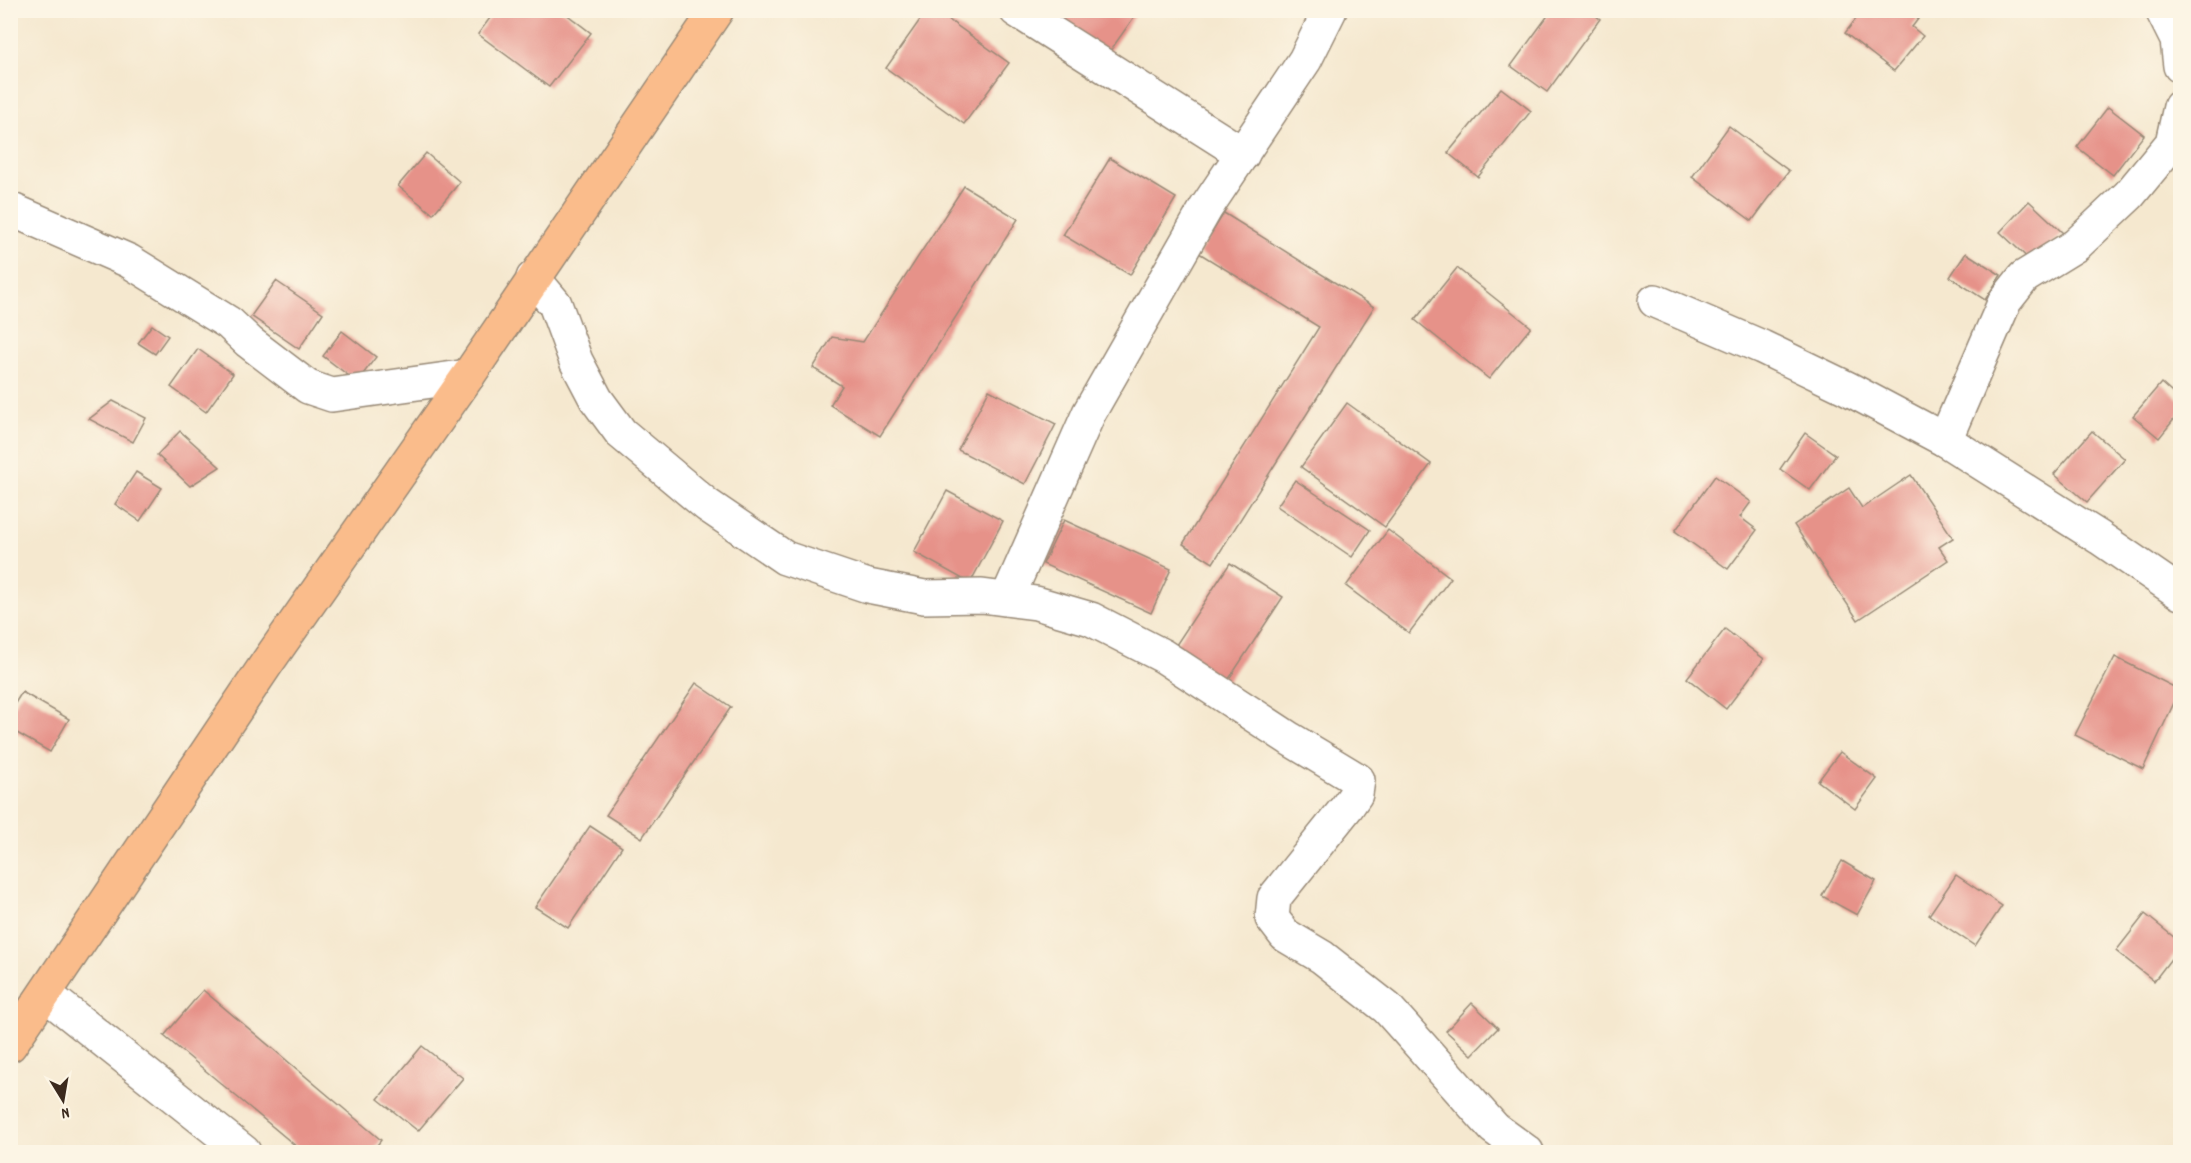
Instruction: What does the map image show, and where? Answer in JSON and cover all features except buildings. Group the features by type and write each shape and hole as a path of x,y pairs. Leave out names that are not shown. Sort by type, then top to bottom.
{"main road":[{"path":"10,1045 267,663 468,376 717,10"}],"street":[{"path":"1016,10 1243,154"},
{"path":"1007,599 1089,413 1206,208 1305,60 1330,10"},
{"path":"2162,10 2177,40 2181,66"},
{"path":"1945,440 2005,301 2024,277 2076,245 2129,195 2172,143 2181,107"},
{"path":"10,209 129,261 229,323 249,342 308,387 332,395 468,376"},
{"path":"533,278 555,304 576,361 591,390 621,433 707,505 785,558 868,586 924,597 982,596 1036,603 1090,619 1163,656 1290,739 1358,780 1356,794 1347,807 1274,898 1272,918 1285,935 1323,957 1387,1008 1494,1128 1527,1152"},
{"path":"1655,301 1762,346 1945,440 2100,538 2181,593"},
{"path":"45,994 244,1152"}]}
